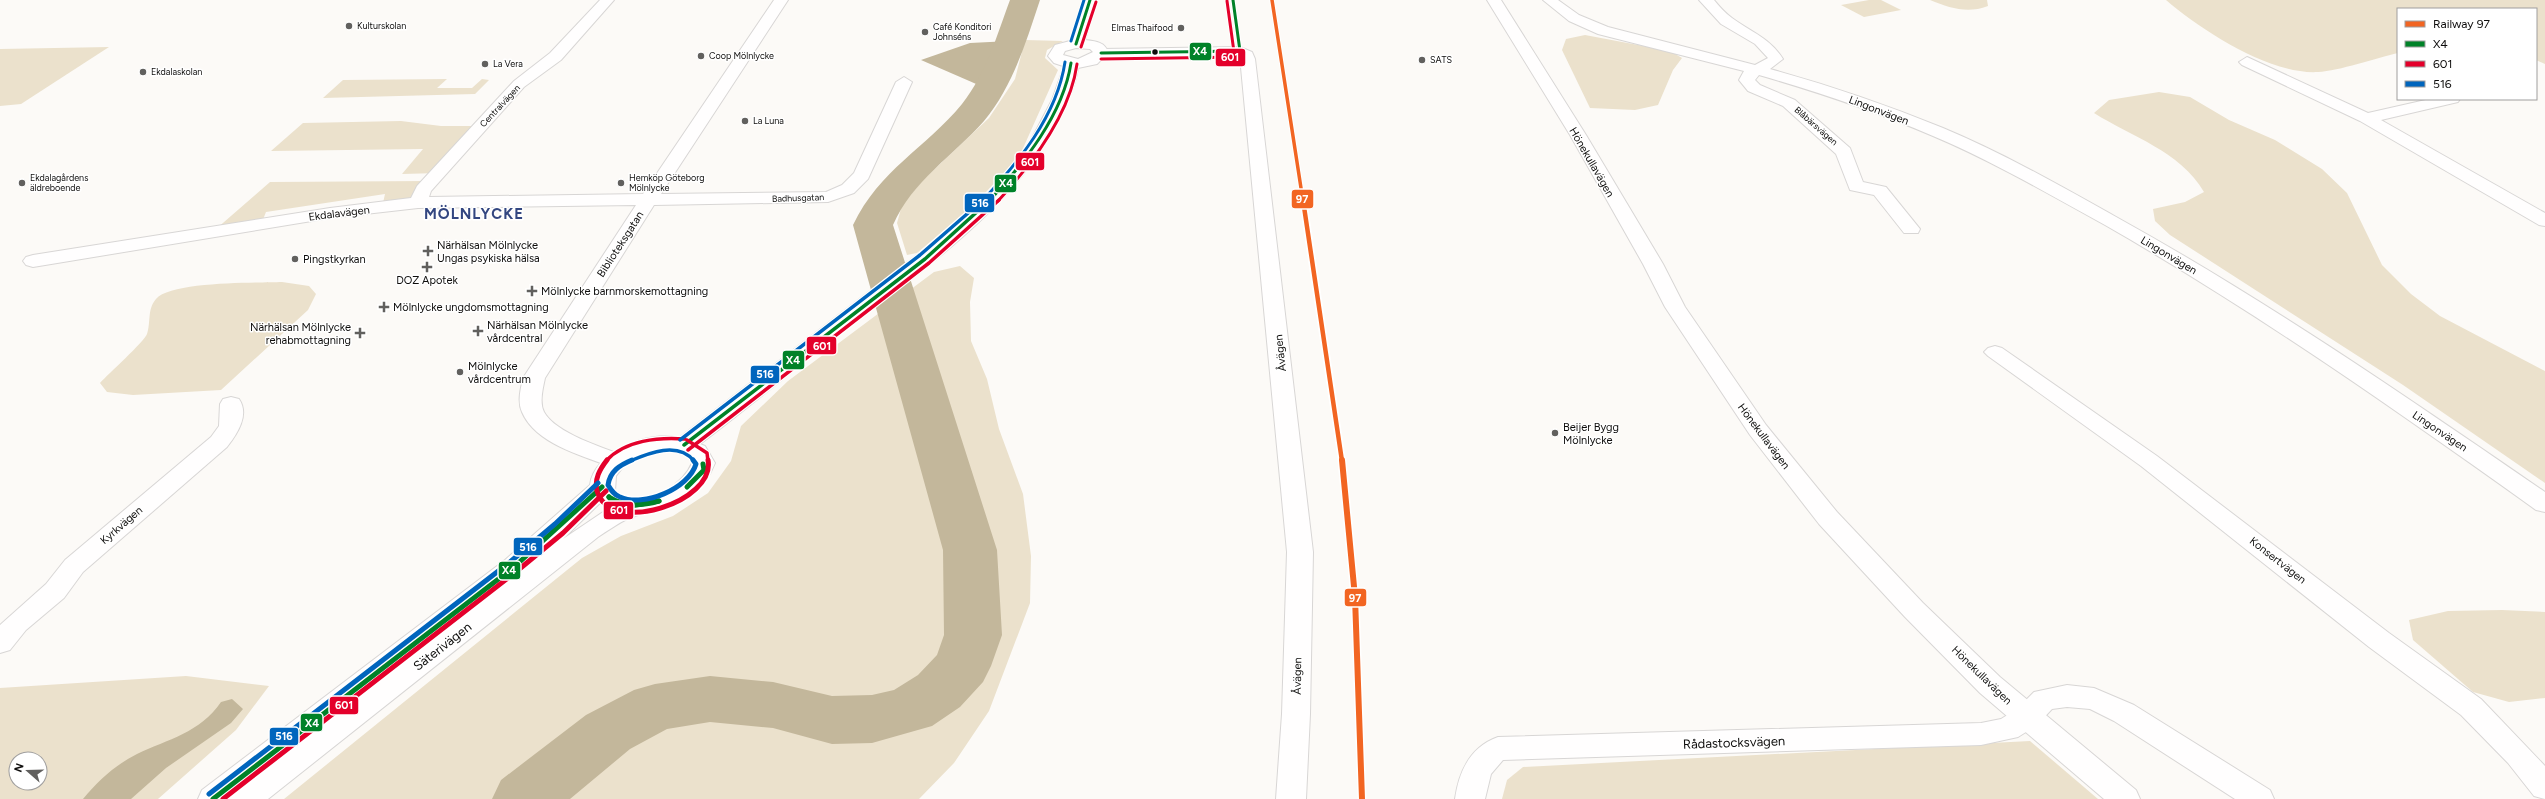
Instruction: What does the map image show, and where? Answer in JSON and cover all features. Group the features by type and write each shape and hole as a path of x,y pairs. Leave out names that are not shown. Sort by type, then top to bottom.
{"street":[{"name":"Centralvägen","path":"418,203 423,190 519,84 538,73 566,46 607,0"},
{"name":"Biblioteksgatan","path":"617,461 579,446 546,426 534,412 530,398 534,378 648,200 782,0"},
{"path":"1076,44 1081,34 1090,0"},
{"name":"Hönekullavägen","path":"1494,0 1578,135 1653,264 1675,307 1758,430 1828,518 1878,572 1990,685 2026,717 2126,799"},
{"name":"Lingonvägen","path":"1550,0 1568,15 1587,24 1625,36 1758,70 1870,105 1939,133 2018,169 2139,237 2261,310 2545,504"},
{"path":"1706,0 1726,21 1763,43 1773,53 1776,59 1758,70"},
{"path":"1076,44 1093,45 1100,49 1101,53 1091,61 1071,63 1056,58 1055,53 1064,46 1076,44"},
{"name":"Åvägen","path":"1101,53 1240,51 1247,55 1300,552 1296,714 1291,799"},
{"path":"2247,62 2366,118 2545,221"},
{"path":"644,505 626,505 606,496 602,487 605,474 617,461 644,447 665,444 684,445 932,253 987,204 1017,173 1049,125 1070,76 1071,63"},
{"name":"Blåbärsvägen","path":"1758,70 1750,74 1747,80 1754,88 1789,104 1810,120 1844,152 1856,186 1880,191 1911,229"},
{"name":"Badhusgatan","path":"648,200 817,198 828,197 848,189 862,175 904,82"},
{"path":"2366,118 2447,100"},
{"name":"Ekdalavägen","path":"33,261 330,212 418,203 648,200"},
{"name":"Konsertvägen","path":"1994,352 2149,461 2379,640 2471,707 2518,755 2545,787"},
{"name":"Kyrkvägen","path":"0,643 9,622 55,591 74,566 219,442 230,427 231,404"},
{"name":"Säterivägen","path":"246,799 589,531 617,514 677,495 687,489 700,476 703,463 702,457 692,448 684,445"},
{"name":"Säterivägen","path":"213,799 326,709 522,561 570,520 602,487"},
{"path":"2026,717 2044,700 2067,696 2094,699 2124,713 2259,799"},
{"name":"Rådastocksvägen","path":"1470,799 1479,764 1486,755 1498,749 1981,734 2008,729 2026,717"}],"shaded area":[{"path":"1869,0 1881,0 1901,10 1864,17 1841,5"},
{"path":"1930,0 1987,0 1988,6 1973,10 1966,10"},
{"path":"2166,0 2545,0 2545,64 2537,60 2537,8 2397,8 2397,53 2347,67 2318,72 2299,71 2279,66 2258,58 2217,37"},
{"path":"1585,35 1670,51 1682,58 1673,70 1658,105 1635,110 1590,108 1562,50 1566,39"},
{"path":"1025,40 1063,41 1047,50 1045,58 1058,70 1020,155 975,204 917,253 907,255 897,223 902,205 924,179 989,118 1015,79"},
{"path":"1010,41 990,90 921,60 970,43"},
{"path":"109,47 21,104 0,106 0,49"},
{"path":"447,79 437,88 472,88 482,79 489,80 475,94 323,98 343,80"},
{"path":"2159,92 2190,97 2229,120 2275,140 2322,169 2347,193 2382,265 2411,294 2440,316 2545,371 2545,483 2403,385 2170,235 2155,221 2153,209 2185,202 2204,192 2194,178 2169,155 2094,113 2109,100"},
{"path":"401,121 441,126 481,126 439,173 402,174 423,149 271,151 303,123"},
{"path":"427,181 411,198 383,203 385,194 266,212 262,222 216,229 270,182"},
{"path":"960,266 974,278 970,302 971,341 987,379 999,429 1023,494 1031,556 1030,603 989,711 954,763 919,799 284,799 582,558 621,536 673,516 708,493 731,461 741,426 788,381 934,272"},
{"path":"282,282 309,286 316,294 308,310 221,390 133,395 107,392 100,383 133,351 147,334 151,307 156,299 165,293 178,289 215,284"},
{"path":"2502,610 2545,612 2545,698 2509,702 2473,692 2413,640 2409,620 2448,611"},
{"path":"186,676 269,686 236,730 158,799 0,799 0,688"},
{"path":"232,699 243,709 231,723 166,768 131,799 83,799 101,780 121,763 137,754 183,734 213,713 221,702"},
{"path":"2030,741 2098,799 1502,799 1507,780 1523,767"}],"waterway":[{"path":"524,799 608,732 655,707 710,699 773,705 832,720 872,719 911,709 939,691 962,666 973,635 970,550 873,225 880,209 903,179 947,139 973,112 982,100 1004,59 1025,0"}],"rail line":[{"name":"97","path":"1272,0 1342,457 1355,597 1362,799"}],"transit line":[{"name":"516","path":"1071,41 1084,0"},
{"name":"X4","path":"1076,44 1090,0"},
{"name":"X4","path":"1233,0 1240,51"},
{"name":"601","path":"1227,1 1234,52"},
{"name":"601","path":"1081,47 1096,2"},
{"name":"X4","path":"1101,53 1240,51"},
{"name":"601","path":"1101,59 1240,57"},
{"name":"516","path":"680,440 920,255 950,231 977,205 1003,178 1026,149 1046,116 1055,97 1065,62"},
{"name":"X4","path":"684,445 925,259 982,209 1030,152 1061,99 1071,63"},
{"name":"601","path":"688,450 929,263 986,213 1012,185 1035,156 1066,102 1072,87 1077,64"},
{"name":"601","path":"685,439 660,438 620,450 609,458 601,467 596,483 599,496 605,504 613,509 623,512 656,509 685,497 705,480 710,470 707,453 687,440"},
{"name":"516","path":"667,450 684,452 696,464 692,474 685,481 666,492 642,499 631,500 621,498 613,493 608,485 609,477 615,470 625,463 637,458 667,450"},
{"name":"X4","path":"687,487 704,470 703,464"},
{"name":"516","path":"209,794 510,562 555,524 598,483"},
{"name":"X4","path":"213,799 514,567 559,528 602,487"},
{"name":"601","path":"223,799 517,571 563,533 606,491"},
{"name":"X4","path":"609,497 615,501 633,505 659,501"},
{"name":"X4","path":"609,497 612,502 630,506 659,501"}],"place":[{"name":"Kulturskolan","path":"349,26"},
{"name":"Elmas Thaifood","path":"1181,28"},
{"name":"Café Konditori Johnséns","path":"925,32"},
{"name":"Coop Mölnlycke","path":"701,56"},
{"name":"SATS","path":"1422,60"},
{"name":"La Vera","path":"485,64"},
{"name":"Ekdalaskolan","path":"143,72"},
{"name":"La Luna","path":"745,121"},
{"name":"Ekdalagårdens äldreboende","path":"22,183"},
{"name":"Hemköp Göteborg Mölnlycke","path":"621,183"},
{"name":"Närhälsan Mölnlycke Ungas psykiska hälsa","path":"428,251"},
{"name":"Pingstkyrkan","path":"295,259"},
{"name":"DOZ Apotek","path":"427,267"},
{"name":"Mölnlycke barnmorskemottagning","path":"532,291"},
{"name":"Mölnlycke ungdomsmottagning","path":"384,307"},
{"name":"Närhälsan Mölnlycke vårdcentral","path":"478,331"},
{"name":"Närhälsan Mölnlycke rehabmottagning","path":"360,333"},
{"name":"Mölnlycke vårdcentrum","path":"460,372"},
{"name":"Beijer Bygg Mölnlycke","path":"1555,433"}],"district":[{"name":"MÖLNLYCKE","path":"474,214"}]}
